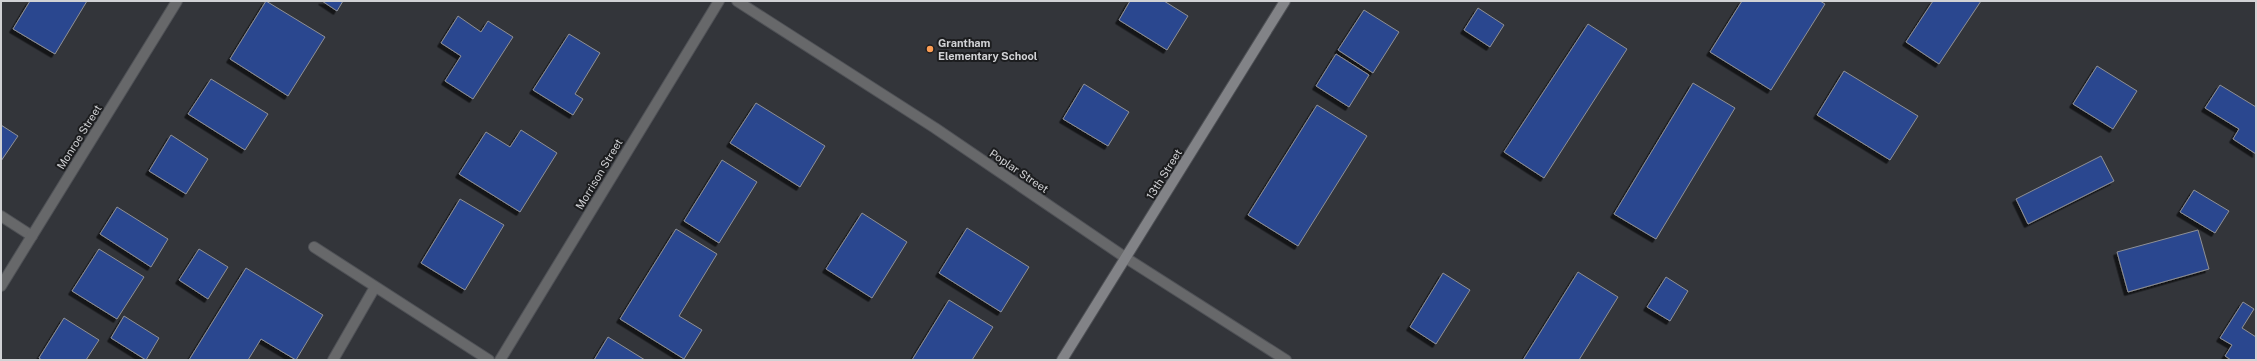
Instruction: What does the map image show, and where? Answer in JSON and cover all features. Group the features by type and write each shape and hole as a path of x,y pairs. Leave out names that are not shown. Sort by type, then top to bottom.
{"main road":[{"name":"13th Street","path":"1062,360 1285,1"}],"street":[{"name":"Monroe Street","path":"1,286 177,1"},
{"name":"Morrison Street","path":"500,360 719,1"},
{"name":"Poplar Street","path":"737,1 935,128 1126,258 1286,360"},
{"path":"1,216 32,236"},
{"path":"314,247 490,360"},
{"path":"333,360 376,287"}],"building":[{"path":"30,1 87,1 55,54 13,29"},
{"path":"266,1 325,37 288,96 230,59"},
{"path":"322,1 343,1 337,11"},
{"path":"1130,1 1164,1 1188,16 1167,50 1119,20"},
{"path":"1742,1 1820,1 1825,4 1771,90 1710,52"},
{"path":"1933,1 1981,1 1939,64 1906,42"},
{"path":"1478,8 1504,25 1490,47 1464,30"},
{"path":"1364,10 1399,32 1373,73 1338,50"},
{"path":"458,16 481,32 488,21 513,37 473,99 445,81 461,56 441,43"},
{"path":"1588,24 1627,49 1544,178 1504,152"},
{"path":"569,34 600,53 575,94 583,99 573,115 533,90"},
{"path":"1336,54 1369,75 1349,107 1316,86"},
{"path":"2097,66 2137,91 2113,129 2073,104"},
{"path":"1844,71 1918,116 1890,160 1817,115"},
{"path":"211,79 268,114 245,150 188,114"},
{"path":"1693,83 1735,108 1656,239 1614,214"},
{"path":"1084,84 1129,112 1108,146 1063,119"},
{"path":"2220,85 2256,107 2256,154 2233,139 2239,129 2205,108"},
{"path":"756,103 825,146 800,187 730,143"},
{"path":"1317,105 1367,136 1298,246 1248,215"},
{"path":"1,125 18,136 1,161"},
{"path":"521,130 557,153 520,212 459,174 486,132 510,147"},
{"path":"171,135 208,159 186,194 149,171"},
{"path":"2101,156 2114,181 2028,224 2016,199"},
{"path":"722,160 757,182 719,243 684,221"},
{"path":"2194,190 2229,211 2215,233 2180,212"},
{"path":"460,199 504,225 465,290 421,263"},
{"path":"117,207 168,239 151,267 100,234"},
{"path":"862,213 907,242 872,298 826,269"},
{"path":"967,228 1029,267 1001,312 939,273"},
{"path":"676,229 717,254 679,316 702,330 684,359 620,319"},
{"path":"2198,230 2209,269 2128,292 2117,252"},
{"path":"99,249 144,277 117,319 72,291"},
{"path":"199,249 228,267 208,299 179,280"},
{"path":"246,268 323,315 296,360 261,339 248,360 189,360"},
{"path":"1578,272 1618,297 1579,360 1523,360"},
{"path":"1443,273 1470,290 1436,344 1410,327"},
{"path":"1666,277 1688,291 1670,321 1647,307"},
{"path":"949,300 993,327 972,360 912,360"},
{"path":"2243,302 2254,309 2242,328 2256,337 2256,360 2231,360 2225,356 2232,345 2220,338"},
{"path":"124,316 159,338 146,360 111,338"},
{"path":"64,318 99,340 86,360 42,360 39,358"},
{"path":"608,337 645,360 594,360"}],"place":[{"name":"Grantham Elementary School","path":"930,49"}]}
